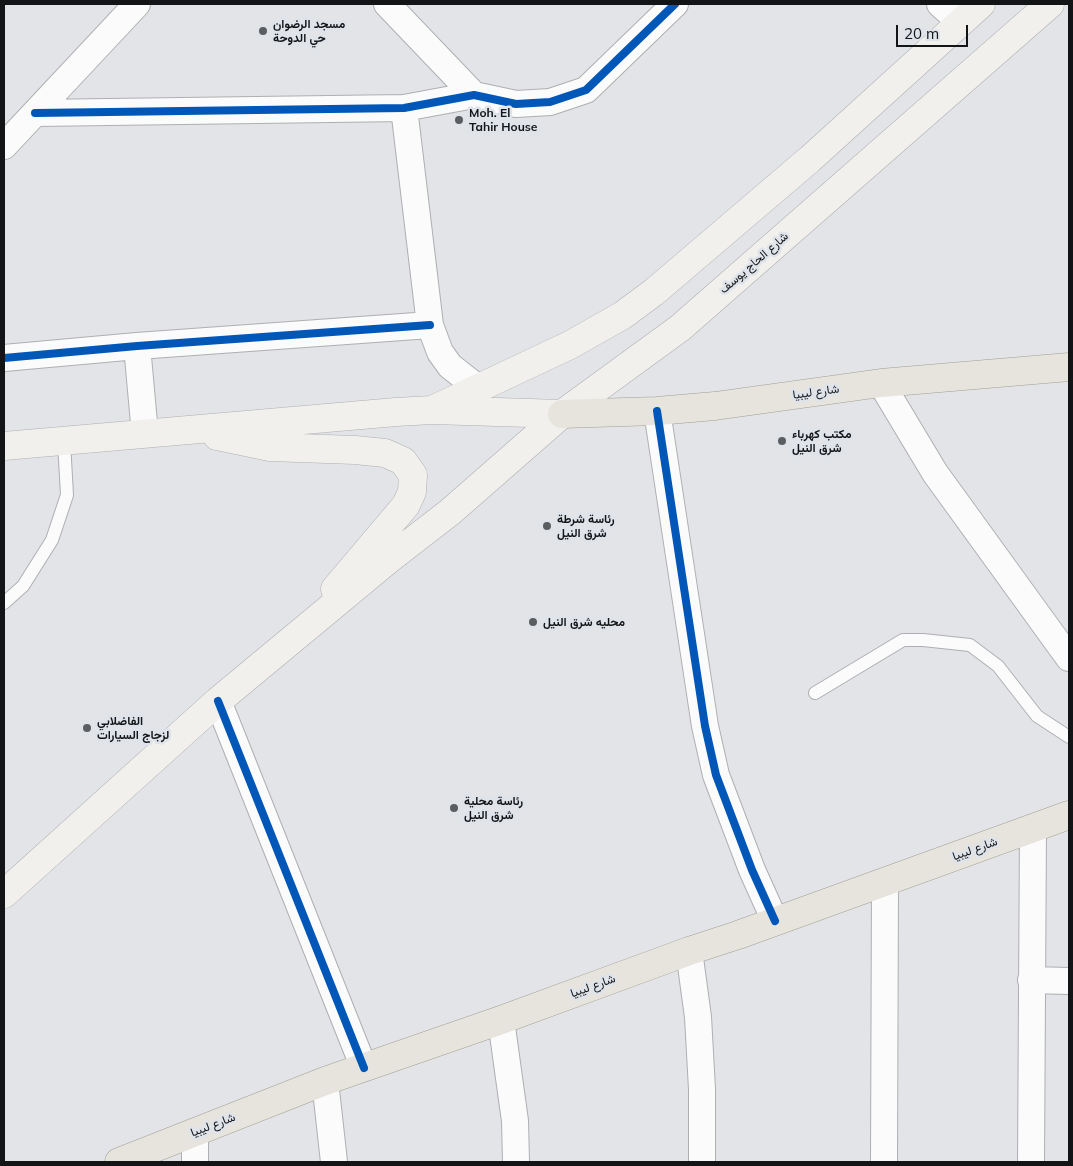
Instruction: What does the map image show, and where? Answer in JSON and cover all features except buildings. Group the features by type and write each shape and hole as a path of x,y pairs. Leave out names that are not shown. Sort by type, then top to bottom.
{"main road":[{"path":"432,410 570,345 624,315 654,292 810,159 981,4"},
{"name":"شارع الحاج يوسف","path":"292,640 388,560 450,512 562,414 680,328 1050,4"},
{"name":"شارع ليبيا","path":"562,414 657,411 715,406 881,383 1069,367"},
{"path":"4,446 432,410 562,414"},
{"path":"4,894 218,701 292,640 406,505 412,492 413,475 403,461 385,453 270,446 184,430"},
{"name":"شارع ليبيا","path":"119,1162 325,1081 501,1020 1069,815"}],"street":[{"path":"4,146 136,4"},
{"path":"387,4 474,96"},
{"path":"940,4 960,22"},
{"path":"35,113 404,108 474,96 516,104 550,102 586,90 670,6"},
{"path":"404,108 430,326 440,352 450,366 478,388"},
{"path":"4,358 136,346 430,326"},
{"path":"136,346 145,434"},
{"path":"881,383 935,473 1069,658"},
{"path":"657,411 705,726 716,775 752,870 775,921"},
{"path":"218,701 364,1068"},
{"path":"1031,1162 1032,828"},
{"path":"884,1162 885,882"},
{"path":"689,951 698,1017 702,1089 702,1162"},
{"path":"1031,980 1069,981"},
{"path":"501,1020 515,1121 516,1162"},
{"path":"325,1081 334,1162"},
{"path":"195,1132 195,1162"}],"lane":[{"path":"4,603 23,586 52,540 67,495 64,442"},
{"path":"815,693 903,640 970,645 998,666 1037,716 1069,737"}],"cycle path":[{"path":"35,113 404,108 474,95 516,104 550,102 586,90 675,4"},
{"path":"4,358 137,346 430,325"},
{"path":"657,411 705,726 716,775 752,870 775,921"},
{"path":"218,701 364,1068"}],"place":[{"name":"مسجد الرضوان حي الدوحة","path":"263,31"},
{"name":"Moh. El Tahir House","path":"459,120"},
{"name":"مكتب كهرباء شرق النيل","path":"782,441"},
{"name":"رئاسة شرطة شرق النيل","path":"547,526"},
{"name":"محليه شرق النيل","path":"533,622"},
{"name":"الفاضلابي لزجاج السيارات","path":"87,728"},
{"name":"رئاسة محلية شرق النيل","path":"454,808"}]}
